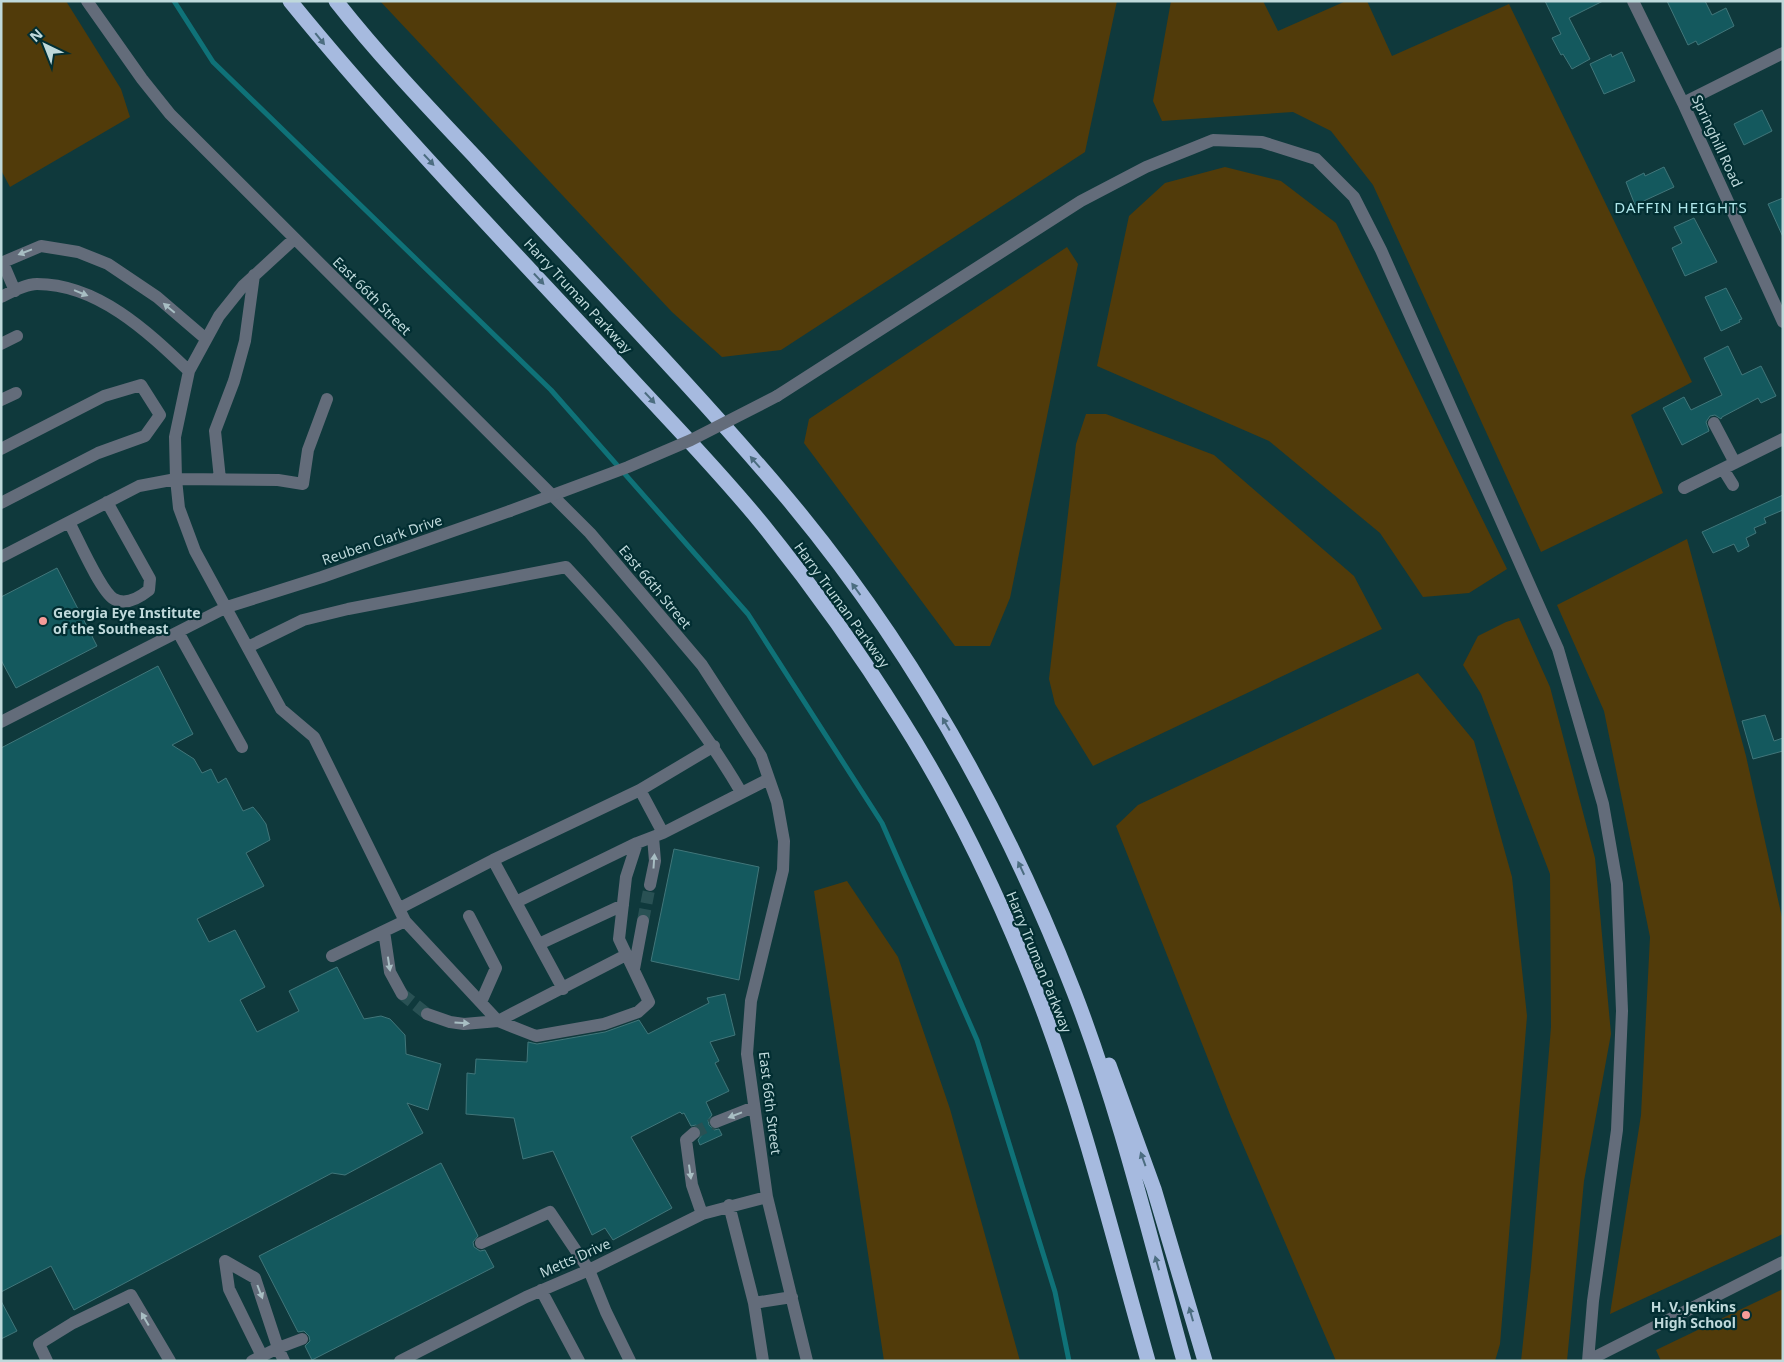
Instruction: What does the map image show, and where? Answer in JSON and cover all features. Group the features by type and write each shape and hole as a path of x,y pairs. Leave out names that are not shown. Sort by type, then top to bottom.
{"highway":[{"name":"Harry Truman Parkway","path":"290,1 370,96 663,413 761,522 838,625 892,706 960,822 1009,927 1038,999 1070,1089 1148,1361"},
{"name":"Harry Truman Parkway","path":"336,1 396,72 789,500 829,552 933,703 992,806 1041,912 1075,995 1104,1078 1184,1361"},
{"path":"1041,912 1116,1083 1154,1189 1205,1361"},
{"path":"1131,1303 1142,1361"}],"street":[{"name":"East 66th Street","path":"87,1 142,79 170,114 293,240 590,533 702,665 761,756 777,802 784,841 783,870 751,1001 748,1054 767,1197 807,1361"},
{"name":"Springhill Road","path":"1633,1 1683,103 1783,322"},
{"path":"1683,103 1783,52"},
{"name":"Reuben Clark Drive","path":"1,722 227,607 322,577 510,511 628,467 691,440 777,396 1081,202 1146,167 1213,140 1262,142 1316,159 1354,197 1396,284 1558,649 1603,804 1617,884 1622,1011 1617,1130 1593,1301 1588,1360"},
{"path":"293,240 242,286 219,316 189,371 175,437 179,508 195,550 281,709 314,737 406,921 498,1021 536,1036 604,1024 638,1012 649,1002 619,939 626,877 637,843"},
{"path":"15,291 2,263 41,246 78,252 108,264 149,292 206,340"},
{"path":"220,479 214,431 234,382 243,349 254,275"},
{"path":"1,297 35,284 72,289 102,301 151,334 189,371"},
{"path":"1,344 16,336"},
{"path":"1,449 104,396 141,385 160,415 145,436 98,453 1,503"},
{"path":"1,400 16,393"},
{"path":"1,557 139,486 176,479 278,480 303,484 308,450 327,399"},
{"path":"1714,423 1729,466 1733,486"},
{"path":"1684,488 1783,439"},
{"path":"69,522 109,594 114,599 127,602 138,598 149,590 150,579 107,502"},
{"path":"248,647 303,620 358,607 566,567 634,643 714,746 741,792"},
{"path":"178,632 242,747"},
{"path":"400,908 493,860 640,790 714,746"},
{"path":"516,902 637,843 658,835 770,779"},
{"path":"640,790 658,835 650,885"},
{"path":"493,860 563,989"},
{"path":"539,944 623,905"},
{"path":"469,916 496,968 481,1002"},
{"path":"332,956 406,921"},
{"path":"634,969 643,921"},
{"path":"384,931 390,972 402,994"},
{"path":"427,1014 450,1022 464,1024 498,1021 626,955"},
{"path":"716,1122 754,1108"},
{"path":"694,1133 686,1140 692,1185 702,1214"},
{"name":"Metts Drive","path":"400,1361 541,1290 589,1270 702,1214 729,1205 767,1197"},
{"path":"729,1205 754,1303 763,1361"},
{"path":"481,1243 550,1212 589,1270 606,1312 630,1361"},
{"path":"284,1361 278,1348 254,1278 225,1261 229,1289 257,1359 278,1348 302,1340"},
{"path":"1588,1360 1783,1262"},
{"path":"541,1290 579,1361"},
{"path":"47,1361 39,1344 73,1323 132,1294 170,1361"},
{"path":"754,1303 792,1297"}],"shaded area":[{"path":"1,1 66,1 121,89 130,117 10,187 1,170"},
{"path":"380,1 1117,1 1085,152 781,350 722,357 672,312"},
{"path":"1171,1 1263,1 1278,31 1346,1 1367,1 1392,56 1509,4 1692,382 1631,415 1663,493 1541,552 1373,185 1331,131 1293,112 1162,121 1153,101"},
{"path":"1225,167 1281,181 1336,223 1507,569 1469,593 1423,597 1380,533 1269,441 1097,366 1129,216 1165,183"},
{"path":"1067,247 1078,264 1010,598 990,646 955,646 804,443 809,419"},
{"path":"1086,414 1106,414 1214,455 1354,576 1382,629 1093,766 1055,704 1049,679 1076,444"},
{"path":"1687,539 1746,756 1783,922 1783,1234 1610,1314 1641,1115 1650,937 1604,711 1557,605"},
{"path":"1519,618 1550,687 1595,858 1611,1034 1584,1181 1567,1361 1521,1361 1531,1267 1551,1027 1550,874 1481,694 1463,665 1478,636 1506,622"},
{"path":"1418,673 1474,741 1512,877 1527,1016 1500,1344 1495,1361 1336,1361 1231,1117 1116,826 1138,805"},
{"path":"847,881 898,957 950,1109 1020,1361 884,1361 814,891"},
{"name":"H. V. Jenkins High School","path":"1783,1289 1783,1361 1661,1361 1656,1350"}],"building":[{"path":"1545,1 1603,1 1569,18 1590,59 1572,69 1563,54 1561,55 1552,38 1561,34"},
{"path":"1667,1 1705,1 1712,15 1726,8 1734,26 1698,45 1696,41 1688,45"},
{"path":"1622,52 1635,81 1604,94 1590,64 1611,54 1612,57"},
{"path":"1762,110 1772,131 1744,145 1734,124"},
{"path":"1664,167 1674,187 1635,205 1626,182 1644,173 1645,176"},
{"path":"1783,198 1783,237 1768,204"},
{"path":"1694,218 1717,262 1685,276 1672,248 1682,243 1674,227"},
{"path":"1726,288 1742,319 1739,320 1740,322 1721,331 1705,297"},
{"path":"1728,346 1742,375 1761,366 1776,396 1761,403 1758,398 1721,419 1715,415 1710,416 1706,422 1709,431 1682,445 1663,408 1684,397 1691,410 1722,395 1704,358"},
{"path":"1783,495 1783,510 1764,518 1766,523 1754,528 1756,533 1746,538 1749,546 1738,552 1734,544 1713,553 1702,532"},
{"name":"Georgia Eye Institute of the Southeast","path":"57,568 97,646 16,688 1,660 1,597"},
{"path":"158,666 193,734 172,745 194,759 202,773 211,769 218,783 226,778 243,811 253,807 266,824 270,840 246,853 264,886 197,919 209,942 235,930 265,987 240,1000 257,1032 299,1011 289,991 337,967 364,1019 381,1016 390,1019 405,1035 406,1054 441,1064 428,1110 407,1103 423,1133 345,1175 332,1173 74,1310 51,1266 1,1292 1,748"},
{"path":"1765,715 1774,741 1783,738 1783,751 1753,759 1742,721"},
{"path":"674,849 759,867 739,980 651,961"},
{"path":"725,994 735,1035 710,1042 719,1061 715,1063 729,1091 706,1102 712,1115 708,1120 709,1125 714,1130 719,1129 722,1135 700,1145 698,1140 702,1135 700,1128 696,1125 691,1126 684,1113 680,1112 631,1137 672,1208 613,1240 605,1228 592,1235 553,1151 523,1159 514,1118 466,1114 467,1073 475,1074 476,1059 527,1062 528,1042 537,1044 605,1032 639,1020 648,1034 709,1003 707,998"},
{"path":"441,1163 478,1236 473,1242 474,1247 480,1251 485,1250 494,1267 312,1360 305,1346 310,1341 309,1336 304,1331 298,1332 259,1256"},
{"path":"1,1301 17,1331 1,1339"}],"waterway":[{"path":"174,1 213,62 551,390 748,614 882,823 977,1040 1055,1292 1069,1361"}],"tunnel":[{"path":"643,921 650,885"},
{"path":"402,994 427,1014"},
{"path":"694,1133 716,1122"}],"place":[{"name":"Georgia Eye Institute of the Southeast","path":"43,621"},
{"name":"H. V. Jenkins High School","path":"1746,1315"}],"district":[{"name":"DAFFIN HEIGHTS","path":"1681,208"}]}
